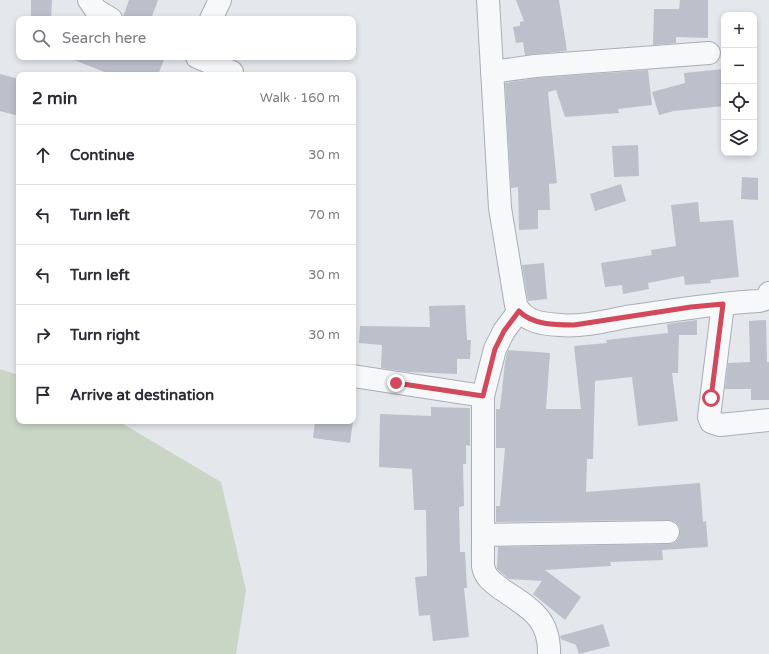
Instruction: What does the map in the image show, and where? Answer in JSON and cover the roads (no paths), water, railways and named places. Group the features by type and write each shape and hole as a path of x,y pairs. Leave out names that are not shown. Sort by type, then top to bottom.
{"street":[{"path":"89,0 96,10 106,16"},
{"path":"212,16 220,0"},
{"path":"488,0 500,208 516,305 524,317 530,320 561,325 574,325 691,307 759,301 768,297 769,293"},
{"path":"492,72 535,66 709,53"},
{"path":"204,60 232,72"},
{"path":"723,304 709,418 711,422 720,425 769,420"},
{"path":"519,311 504,331 495,349 483,396 483,566 484,574 491,582 529,608 540,620 546,630 550,642 549,654"},
{"path":"356,376 483,396"},
{"path":"483,535 668,532"}]}
